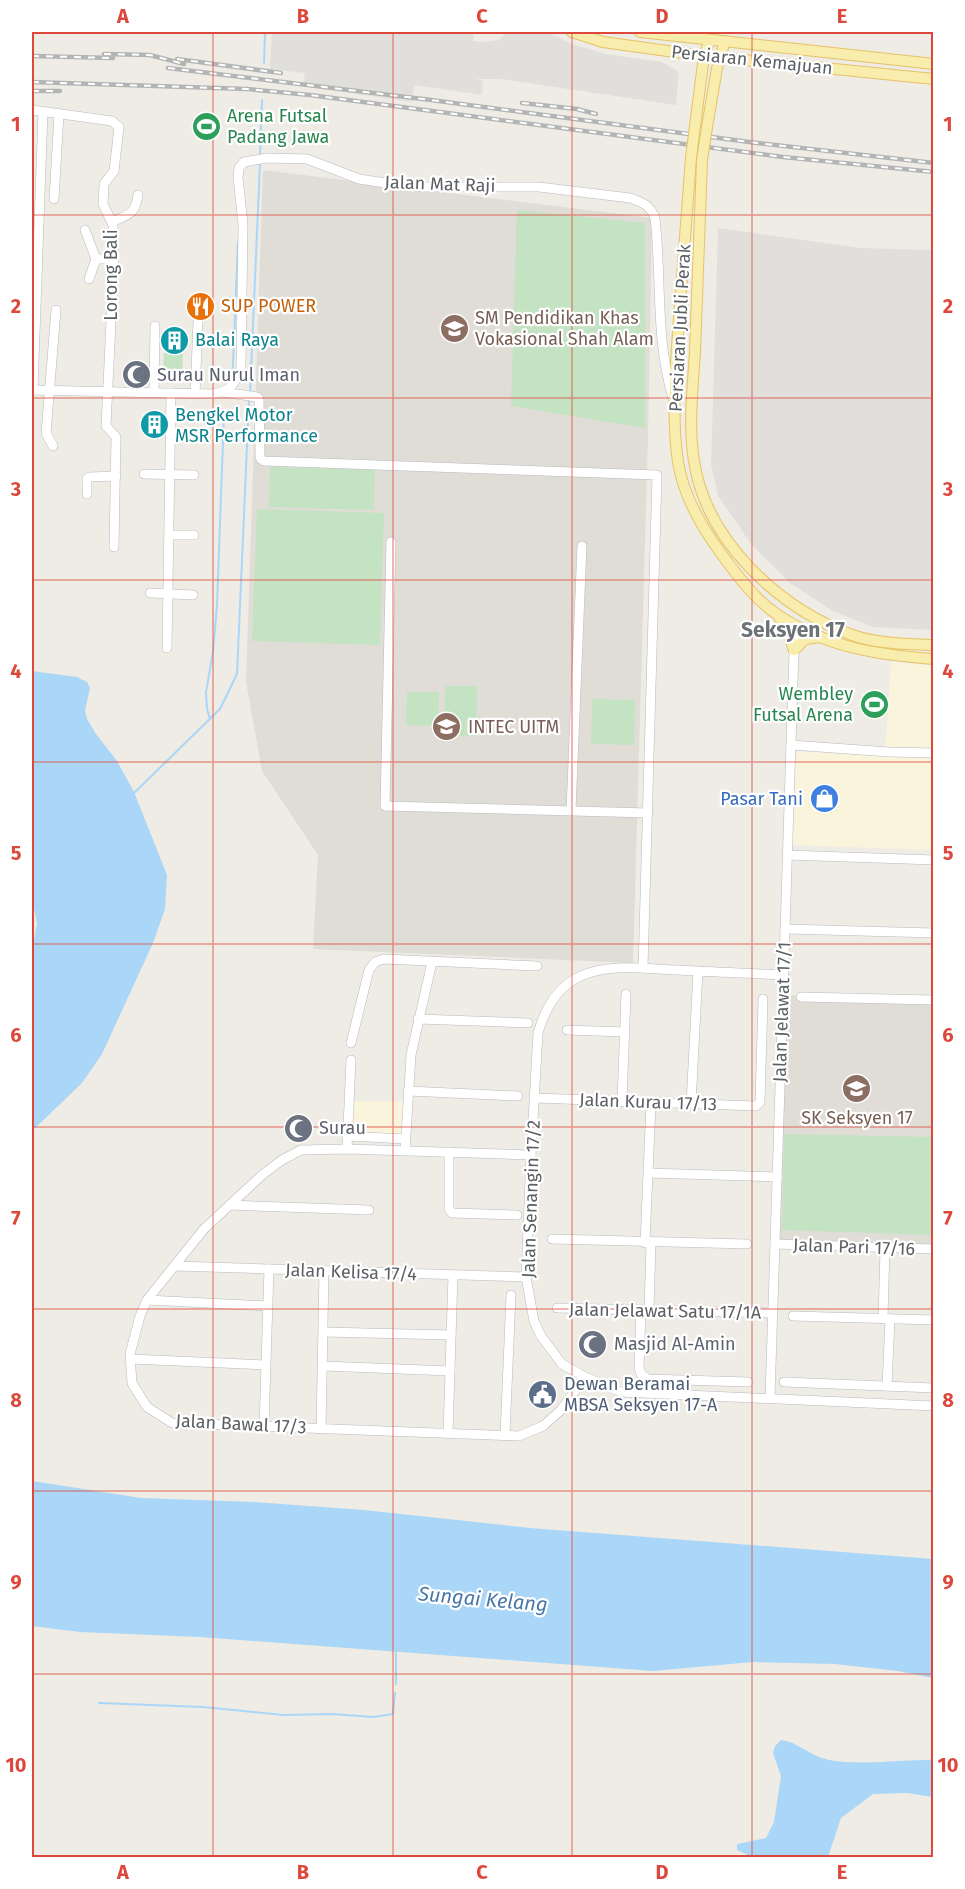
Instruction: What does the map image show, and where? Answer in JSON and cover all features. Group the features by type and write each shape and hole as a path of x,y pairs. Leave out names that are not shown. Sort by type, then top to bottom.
{"main road":[{"name":"Persiaran Kemajuan","path":"572,32 603,42 704,56 933,79"},
{"name":"Persiaran Kemajuan","path":"640,32 711,40 723,35 933,64"},
{"name":"Persiaran Jubli Perak","path":"723,35 707,128 697,159 677,346 675,406 680,473 702,525 735,571 778,615 798,627 850,648 875,654 933,659"},
{"name":"Persiaran Jubli Perak","path":"711,40 704,56 695,126 697,159 692,403 694,461 702,492 714,519 736,552 754,572 791,604 853,635 900,644 933,645"},
{"path":"676,426 684,410 692,403"},
{"path":"791,604 796,612 798,627"},
{"path":"778,615 785,624 794,650 805,639 821,637"}],"street":[{"path":"32,110 59,114 54,199"},
{"path":"43,112 32,390 195,394 222,392 257,397 261,402 260,456 264,461 657,475 643,968"},
{"name":"Lorong Bali","path":"59,114 112,121 119,127 114,171 104,184 104,204 112,222 114,259 106,426 116,437 114,548"},
{"name":"Jalan Mat Raji","path":"222,392 235,382 241,367 243,224 238,178 240,168 244,162 252,159 307,159 359,179 399,185 539,187 630,198 643,202 651,208 655,218 661,312 660,339 668,384 675,406"},
{"path":"112,222 131,214 136,209 138,195"},
{"path":"85,230 96,259 89,279"},
{"path":"96,259 114,259"},
{"path":"53,446 46,433 56,310"},
{"path":"195,394 198,321"},
{"path":"154,393 155,326"},
{"path":"660,339 671,349 677,346"},
{"path":"166,648 171,393"},
{"path":"144,474 194,475"},
{"path":"87,494 89,477 116,476"},
{"path":"169,535 194,535"},
{"path":"391,542 385,806 648,813"},
{"path":"571,810 582,546"},
{"path":"150,593 193,595"},
{"name":"Jalan Jelawat 17/1","path":"770,1398 794,650 798,627"},
{"path":"791,745 889,753 933,753"},
{"path":"787,855 933,860"},
{"path":"785,929 933,933"},
{"path":"351,1043 369,970 375,962 384,959 537,966"},
{"path":"405,1151 411,1055 432,962"},
{"name":"Jalan Senangin 17/2","path":"783,975 618,968 581,975 566,985 552,1000 543,1014 538,1033 531,1155 526,1277 534,1322 541,1336 562,1364 585,1377 621,1392 933,1406"},
{"path":"691,1104 698,971"},
{"path":"622,1102 626,994"},
{"path":"801,997 933,1000"},
{"name":"Jalan Kurau 17/13","path":"535,1098 756,1106 760,1102 763,999"},
{"path":"418,1019 528,1023"},
{"path":"567,1030 625,1032"},
{"path":"347,1149 351,1060"},
{"path":"408,1090 518,1096"},
{"path":"651,1103 645,1310 639,1368 641,1374 648,1379 748,1382"},
{"path":"348,1136 405,1139"},
{"name":"Jalan Bawal 17/3","path":"531,1155 347,1149 301,1150 282,1160 262,1175 204,1229 147,1300 140,1316 131,1359 132,1383 147,1407 172,1423 519,1436 543,1426 561,1410 585,1377"},
{"path":"449,1152 449,1209 452,1213 517,1215"},
{"path":"649,1173 777,1177"},
{"path":"229,1205 369,1210"},
{"path":"552,1239 747,1244"},
{"name":"Jalan Pari 17/16","path":"775,1244 933,1250"},
{"path":"885,1248 887,1386"},
{"name":"Jalan Kelisa 17/4","path":"175,1266 526,1277"},
{"path":"264,1426 269,1269"},
{"path":"321,1429 324,1271"},
{"path":"448,1433 453,1275"},
{"path":"505,1435 511,1295"},
{"path":"147,1300 267,1306"},
{"name":"Jalan Jelawat Satu 17/1A","path":"557,1308 772,1313"},
{"path":"793,1316 933,1320"},
{"path":"324,1332 451,1335"},
{"path":"131,1359 265,1365"},
{"path":"323,1366 450,1371"},
{"path":"784,1382 933,1388"}],"shaded area":[{"path":"272,32 474,32 473,41 485,42 499,40 508,32 546,32 575,45 606,54 662,62 679,72 676,105 501,79 476,79 483,81 482,95 414,85 412,102 303,86 305,73 270,69"},
{"name":"INTEC UITM","path":"263,170 652,218 633,963 313,949 318,855 262,771 246,682"},
{"path":"718,228 861,248 933,250 933,630 873,627 831,610 790,583 752,545 718,496 711,465"},
{"path":"891,662 933,665 933,850 792,845 795,751 885,756"},
{"name":"SK Seksyen 17","path":"783,995 933,1000 933,1249 775,1244"},
{"path":"352,1101 404,1101 403,1136 351,1133"}],"green space":[{"path":"517,210 645,223 645,428 511,406"},
{"path":"164,353 183,354 182,376 163,376"},
{"path":"270,467 375,470 374,510 269,507"},
{"path":"257,509 384,513 380,645 252,641"},
{"path":"445,686 477,686 476,736 444,736"},
{"path":"407,692 439,692 438,726 406,725"},
{"path":"592,699 635,700 634,745 591,744"},
{"path":"784,1134 933,1137 933,1235 782,1230"}],"water":[{"path":"32,671 77,677 87,682 90,688 85,711 87,719 117,761 134,792 167,875 165,909 153,943 102,1054 82,1083 32,1131 32,952 37,923 32,899"},
{"name":"Sungai Kelang","path":"32,1481 141,1498 254,1502 364,1510 530,1528 933,1559 933,1678 898,1671 835,1664 753,1662 653,1671 200,1637 80,1632 32,1626"},
{"path":"781,1740 817,1756 842,1762 933,1760 933,1797 907,1793 873,1794 841,1818 828,1857 752,1857 737,1850 737,1844 766,1838 774,1822 781,1776 773,1753 775,1746"}],"waterway":[{"path":"264,63 265,32"},
{"path":"260,157 262,100"},
{"path":"250,394 260,163"},
{"path":"225,378 232,373 233,365 238,242"},
{"path":"133,794 220,709 237,674 249,400"},
{"path":"210,719 206,692 213,652 217,605 224,415"},
{"path":"396,1648 396,1684"},
{"path":"99,1703 203,1707 283,1715 332,1714 373,1717 393,1714 395,1693"}],"railway":[{"path":"104,54 150,55 184,64"},
{"path":"32,56 113,58"},
{"path":"177,59 281,73"},
{"path":"168,68 757,143 934,163"},
{"path":"32,82 247,89 310,95 783,157 934,172"},
{"path":"32,91 60,91"},
{"path":"522,103 577,109 596,114"}],"place":[{"name":"Arena Futsal Padang Jawa","path":"206,126"},
{"name":"SUP POWER","path":"200,306"},
{"name":"SM Pendidikan Khas Vokasional Shah Alam","path":"454,328"},
{"name":"Balai Raya","path":"174,340"},
{"name":"Surau Nurul Iman","path":"136,375"},
{"name":"Bengkel Motor MSR Performance","path":"154,425"},
{"name":"Wembley Futsal Arena","path":"874,704"},
{"name":"INTEC UITM","path":"447,727"},
{"name":"Pasar Tani","path":"824,799"},
{"name":"SK Seksyen 17","path":"857,1089"},
{"name":"Surau","path":"298,1128"},
{"name":"Masjid Al-Amin","path":"593,1344"},
{"name":"Dewan Beramai MBSA Seksyen 17-A","path":"543,1394"}],"district":[{"name":"Seksyen 17","path":"793,630"}]}
